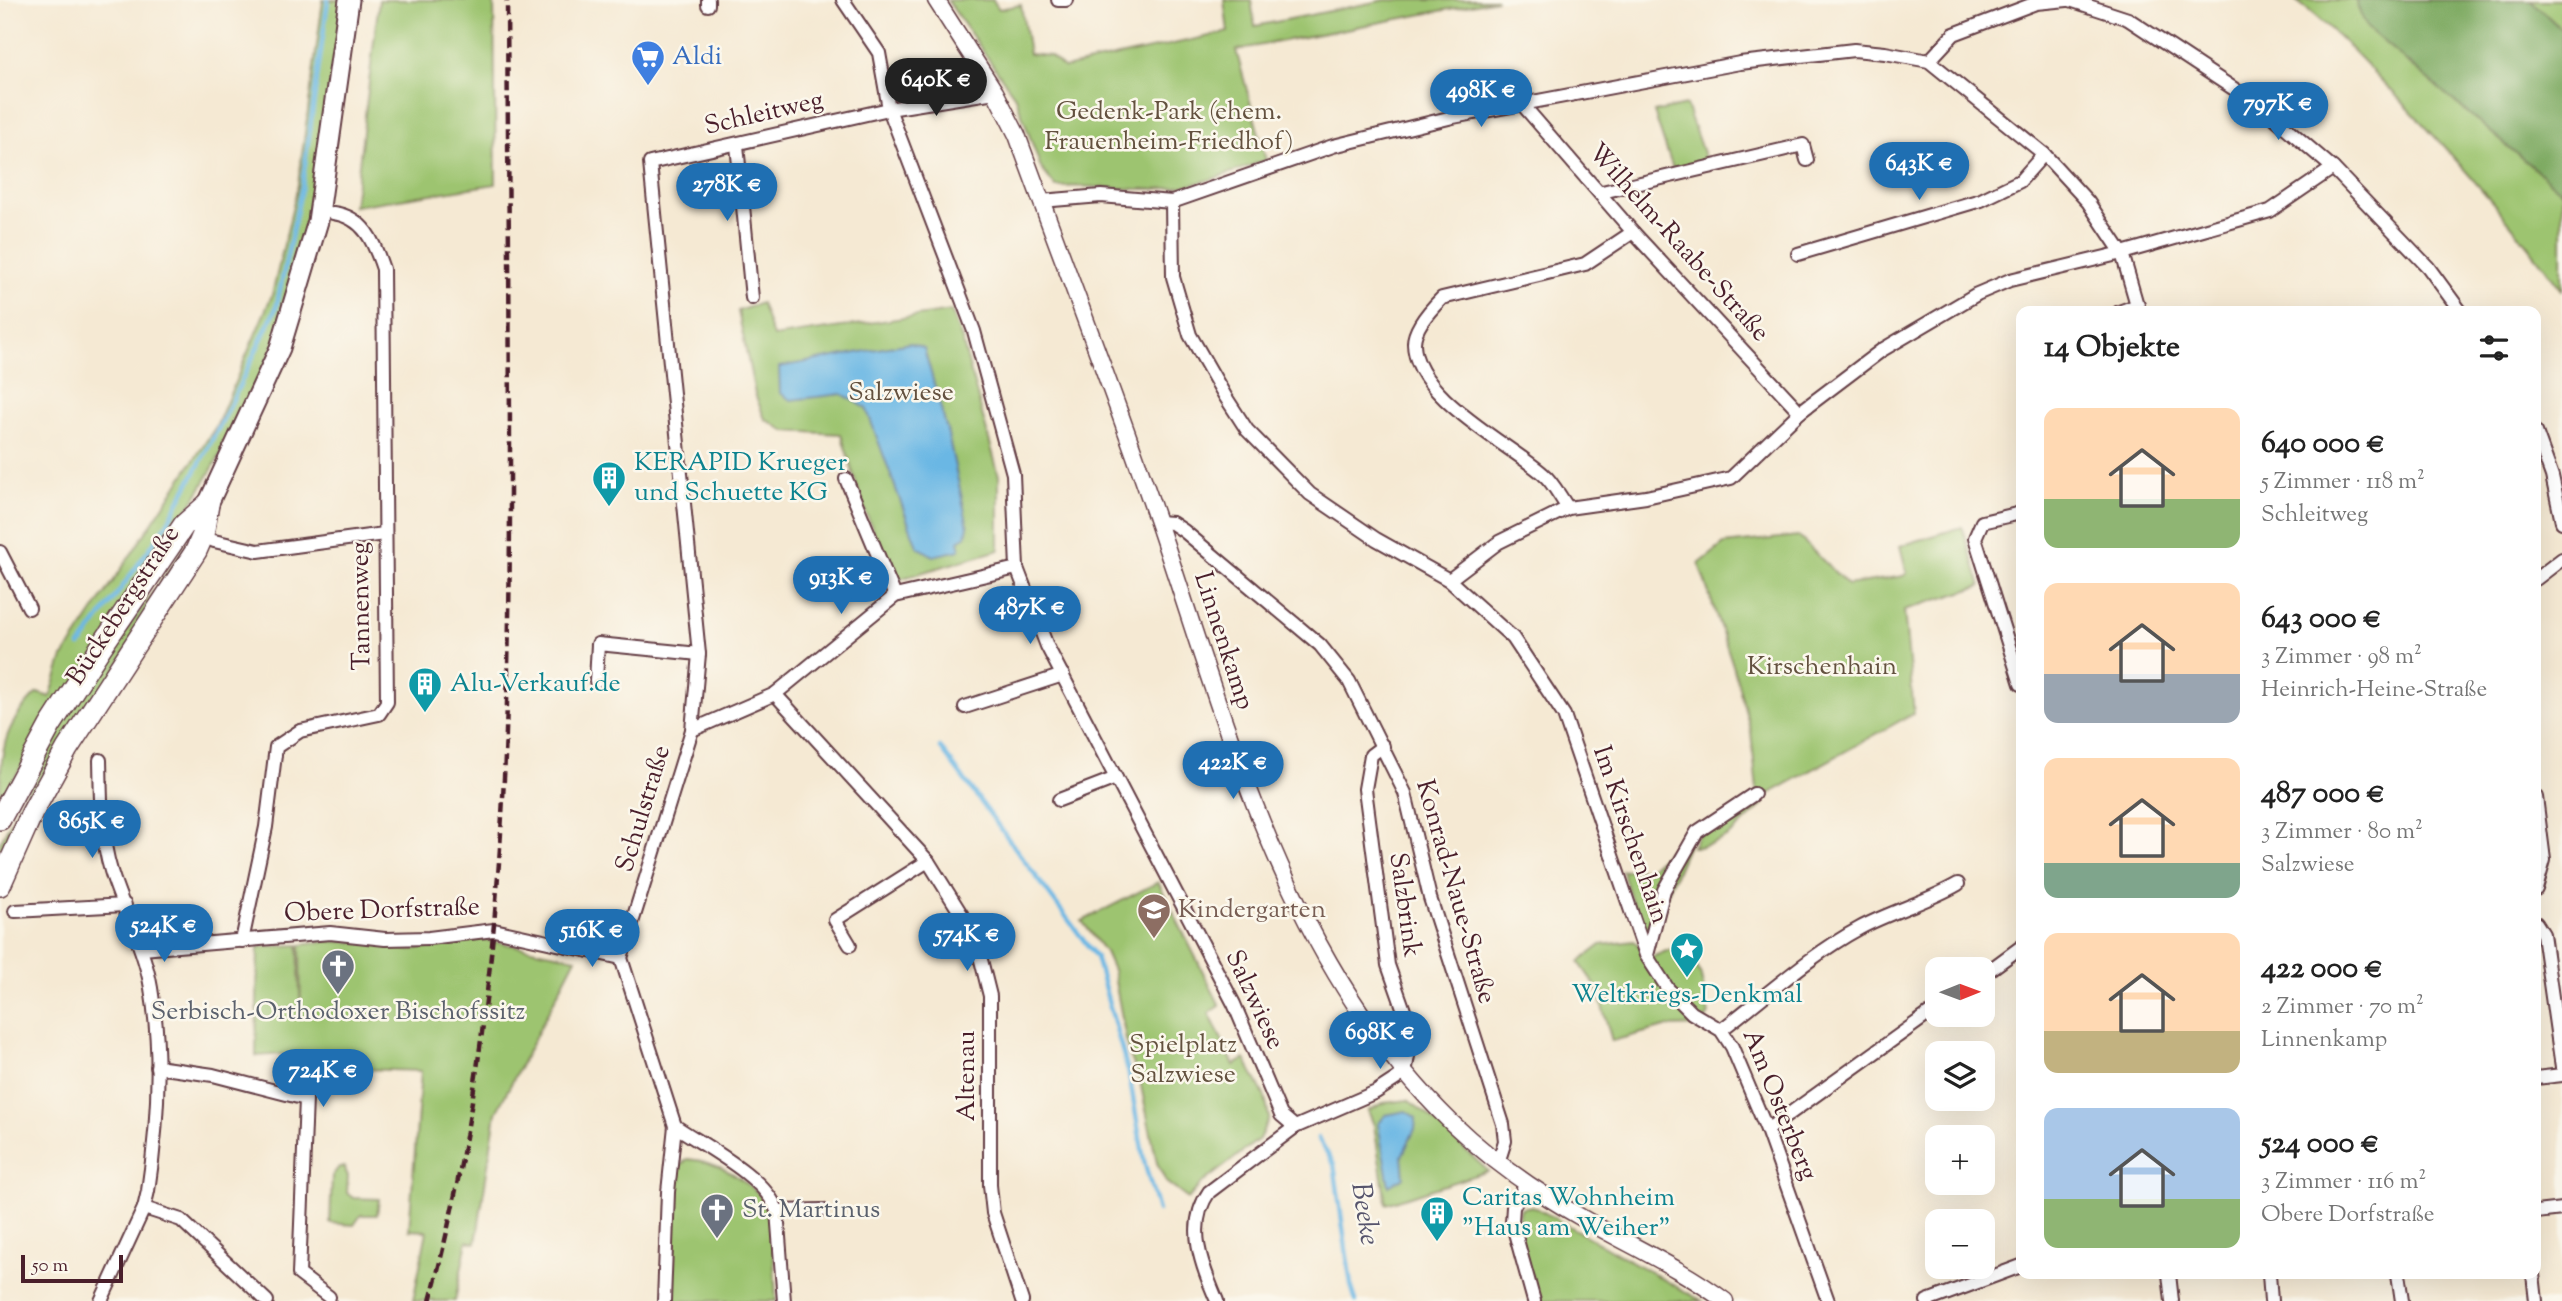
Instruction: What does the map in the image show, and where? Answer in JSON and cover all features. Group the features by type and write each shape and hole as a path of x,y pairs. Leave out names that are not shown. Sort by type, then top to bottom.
{"highway":[{"name":"Bückebergstraße","path":"0,819 50,726 101,647 184,525 208,504"},
{"name":"Bückebergstraße","path":"0,885 32,813 67,749 196,551 203,535 208,504"}],"main road":[{"path":"208,504 280,348 318,221 349,0"},
{"name":"Linnenkamp","path":"936,0 995,92 1017,135 1158,522 1242,772 1296,903 1347,993 1405,1073 1449,1120 1498,1163 1527,1184 1725,1301"}],"street":[{"path":"843,0 879,54 889,109"},
{"path":"1058,0 1066,0"},
{"path":"1928,61 1954,34 2036,3 2069,0 2128,19 2263,108 2333,168 2428,267 2457,306"},
{"path":"1041,201 1101,196 1172,202 1333,146 1522,104 1805,54 1854,50 1928,61 2044,153 2088,202 2122,253 2138,306"},
{"name":"Schleitweg","path":"650,163 889,109 995,92"},
{"name":"Wilhelm-Raabe-Straße","path":"1522,104 1633,232 1800,412"},
{"name":"Salzwiese","path":"889,109 974,331 1013,474 1017,568 1047,646 1234,1004 1281,1115 1295,1127"},
{"path":"737,145 752,298"},
{"path":"1601,192 1803,145 1807,160"},
{"path":"1797,254 1981,200 2020,181 2044,153"},
{"name":"Schulstraße","path":"621,958 692,730 699,654 650,163"},
{"path":"1449,580 1499,542 1568,509 1646,497 1731,478 1800,412 1882,350 1976,294 2010,280 2122,253 2270,211 2333,168"},
{"name":"Im Kirschenhain","path":"1172,202 1173,277 1190,335 1247,430 1310,494 1376,539 1449,580 1513,638 1564,715 1646,955 1668,989 1692,1013 1721,1030"},
{"name":"Tannenweg","path":"242,941 266,827 276,747 300,731 379,714 387,702 383,269 373,238 349,215 333,213"},
{"path":"1568,509 1546,476 1439,395 1418,365 1414,341 1429,311 1442,298 1586,264 1633,232"},
{"path":"2541,446 2552,476 2562,522"},
{"path":"846,479 895,596"},
{"path":"2016,514 1982,522 1975,538 2016,668"},
{"name":"Konrad-Naue-Straße","path":"1158,522 1172,523 1184,531 1320,645 1349,681 1383,746 1414,819 1430,898 1503,1124 1505,1140 1498,1163"},
{"path":"214,541 258,551 384,534"},
{"path":"0,552 29,608"},
{"path":"2541,575 2562,559"},
{"path":"692,730 775,694 895,596 1017,568"},
{"path":"596,681 598,644 699,654"},
{"path":"965,707 1063,675"},
{"name":"Altenau","path":"775,694 928,861 968,925 979,952 990,996 990,1185 993,1213 1021,1301"},
{"name":"Salzbrink","path":"1383,746 1371,755 1365,789 1388,965 1412,1033 1405,1073"},
{"path":"100,760 102,827 111,871 142,949 151,986 158,1044 150,1177 144,1208 100,1301"},
{"path":"1059,800 1116,779"},
{"path":"1646,955 1664,890 1697,832 1754,794"},
{"path":"2541,836 2544,860 2541,871"},
{"path":"849,944 835,920 928,861"},
{"name":"Am Osterberg","path":"1828,1301 1767,1130 1732,1047 1721,1030 1800,969 1860,928 1930,901 1958,884"},
{"path":"15,911 125,905"},
{"name":"Obere Dorfstraße","path":"142,949 330,933 385,939 429,938 494,930 621,958"},
{"path":"2541,931 2562,1067"},
{"path":"1995,966 2016,951"},
{"path":"621,958 676,1126 668,1192 664,1301"},
{"path":"1767,1130 1925,1017"},
{"path":"157,1067 213,1075 306,1099 299,1274 329,1297"},
{"path":"1217,1301 1204,1269 1196,1222 1199,1206 1209,1192 1295,1127 1376,1092 1405,1073"},
{"path":"2541,1077 2562,1075"},
{"path":"676,1126 756,1180 772,1197 777,1211 784,1301"},
{"path":"1527,1184 1513,1207 1512,1222 1534,1301"},
{"path":"144,1208 181,1220 267,1301"},
{"path":"2541,1211 2562,1209"},
{"path":"777,1211 822,1210"},
{"path":"1927,1301 2016,1268"},
{"path":"2170,1279 2172,1301"},
{"path":"2269,1279 2271,1301"},
{"path":"2399,1279 2402,1301"},
{"path":"2534,1279 2536,1301"}],"green space":[{"path":"323,0 343,0 313,209 284,319 249,401 207,479 0,800 2,755 16,717 37,693 50,697 63,657 217,425 272,295 298,185"},
{"path":"379,0 494,0 496,184 354,206"},
{"name":"Gedenk-Park (ehem. Frauenheim-Friedhof)","path":"947,0 993,0 999,9 1021,5 1029,54 1050,56 1064,68 1228,32 1224,0 1251,0 1255,26 1385,0 1497,0 1236,50 1266,160 1200,182 1147,189 1056,187 1041,168 1016,98"},
{"path":"2295,0 2562,0 2562,290 2498,208 2429,130 2340,38"},
{"path":"2355,0 2531,0 2562,30 2562,192 2367,28"},
{"path":"1686,105 1707,164 1674,172 1654,112"},
{"name":"Salzwiese","path":"761,303 773,337 951,311 962,340 999,476 999,550 893,581 863,505 841,434 785,431 765,419 755,394 738,311"},
{"name":"Kirschenhain","path":"1962,527 1981,586 1904,610 1914,713 1758,800 1751,732 1733,665 1699,564 1724,544 1798,536 1848,585 1903,576 1907,573 1900,546"},
{"path":"188,542 0,867 0,843 60,726"},
{"path":"1757,795 1758,802 1763,799 1763,804 1739,827 1714,843 1692,847 1698,835"},
{"path":"1692,835 1646,944 1622,871 1649,869 1677,843"},
{"name":"Spielplatz Salzwiese","path":"1158,882 1220,1006 1209,1013 1234,1065 1245,1059 1265,1097 1269,1118 1259,1139 1201,1184 1188,1199 1166,1182 1157,1163 1140,1081 1128,1050 1113,970 1105,952 1082,921"},
{"path":"481,939 576,958 496,1113 476,1243 467,1241 455,1301 413,1301 427,1231 409,1230 421,1071 303,1067 302,1053 256,1056 258,947 298,945 301,1020 300,945 330,941 373,943 408,950"},
{"path":"1634,941 1652,957 1671,949 1688,950 1700,972 1709,1014 1701,1026 1665,1027 1612,1041 1597,988 1579,962 1601,945"},
{"path":"1408,1100 1427,1114 1488,1171 1386,1204 1374,1125 1368,1111 1383,1103"},
{"path":"687,1159 723,1168 753,1188 771,1206 776,1301 670,1301 677,1169"},
{"path":"339,1167 344,1167 348,1176 347,1193 353,1198 379,1199 377,1215 361,1215 354,1225 330,1223 332,1176"},
{"path":"1533,1206 1702,1301 1541,1301 1524,1255 1519,1229 1521,1208"}],"water":[{"path":"910,343 924,348 947,430 968,526 966,536 959,541 960,550 933,556 917,546 866,408 842,394 791,400 780,393 779,367"},
{"path":"1406,1111 1416,1118 1415,1129 1402,1156 1404,1177 1389,1186 1378,1124 1386,1115"}],"waterway":[{"path":"80,646 167,524 225,416 276,308 302,186 328,0"},
{"path":"940,747 1096,957 1129,1075 1144,1161 1158,1211"},
{"name":"Beeke","path":"1318,1138 1334,1164 1351,1285 1356,1301"}],"railway":[{"path":"430,1301 454,1200 472,1098 487,996 497,893 509,583 507,0"}],"place":[{"name":"Aldi","path":"648,87"},
{"name":"KERAPID Krueger und Schuette KG","path":"609,508"},
{"name":"Alu-Verkauf.de","path":"425,714"},
{"name":"Kindergarten","path":"1154,940"},
{"name":"Weltkriegs-Denkmal","path":"1687,979"},
{"name":"Serbisch-Orthodoxer Bischofssitz","path":"338,996"},
{"name":"St. Martinus","path":"717,1240"},
{"name":"Caritas Wohnheim \"Haus am Weiher\"","path":"1437,1243"}]}
